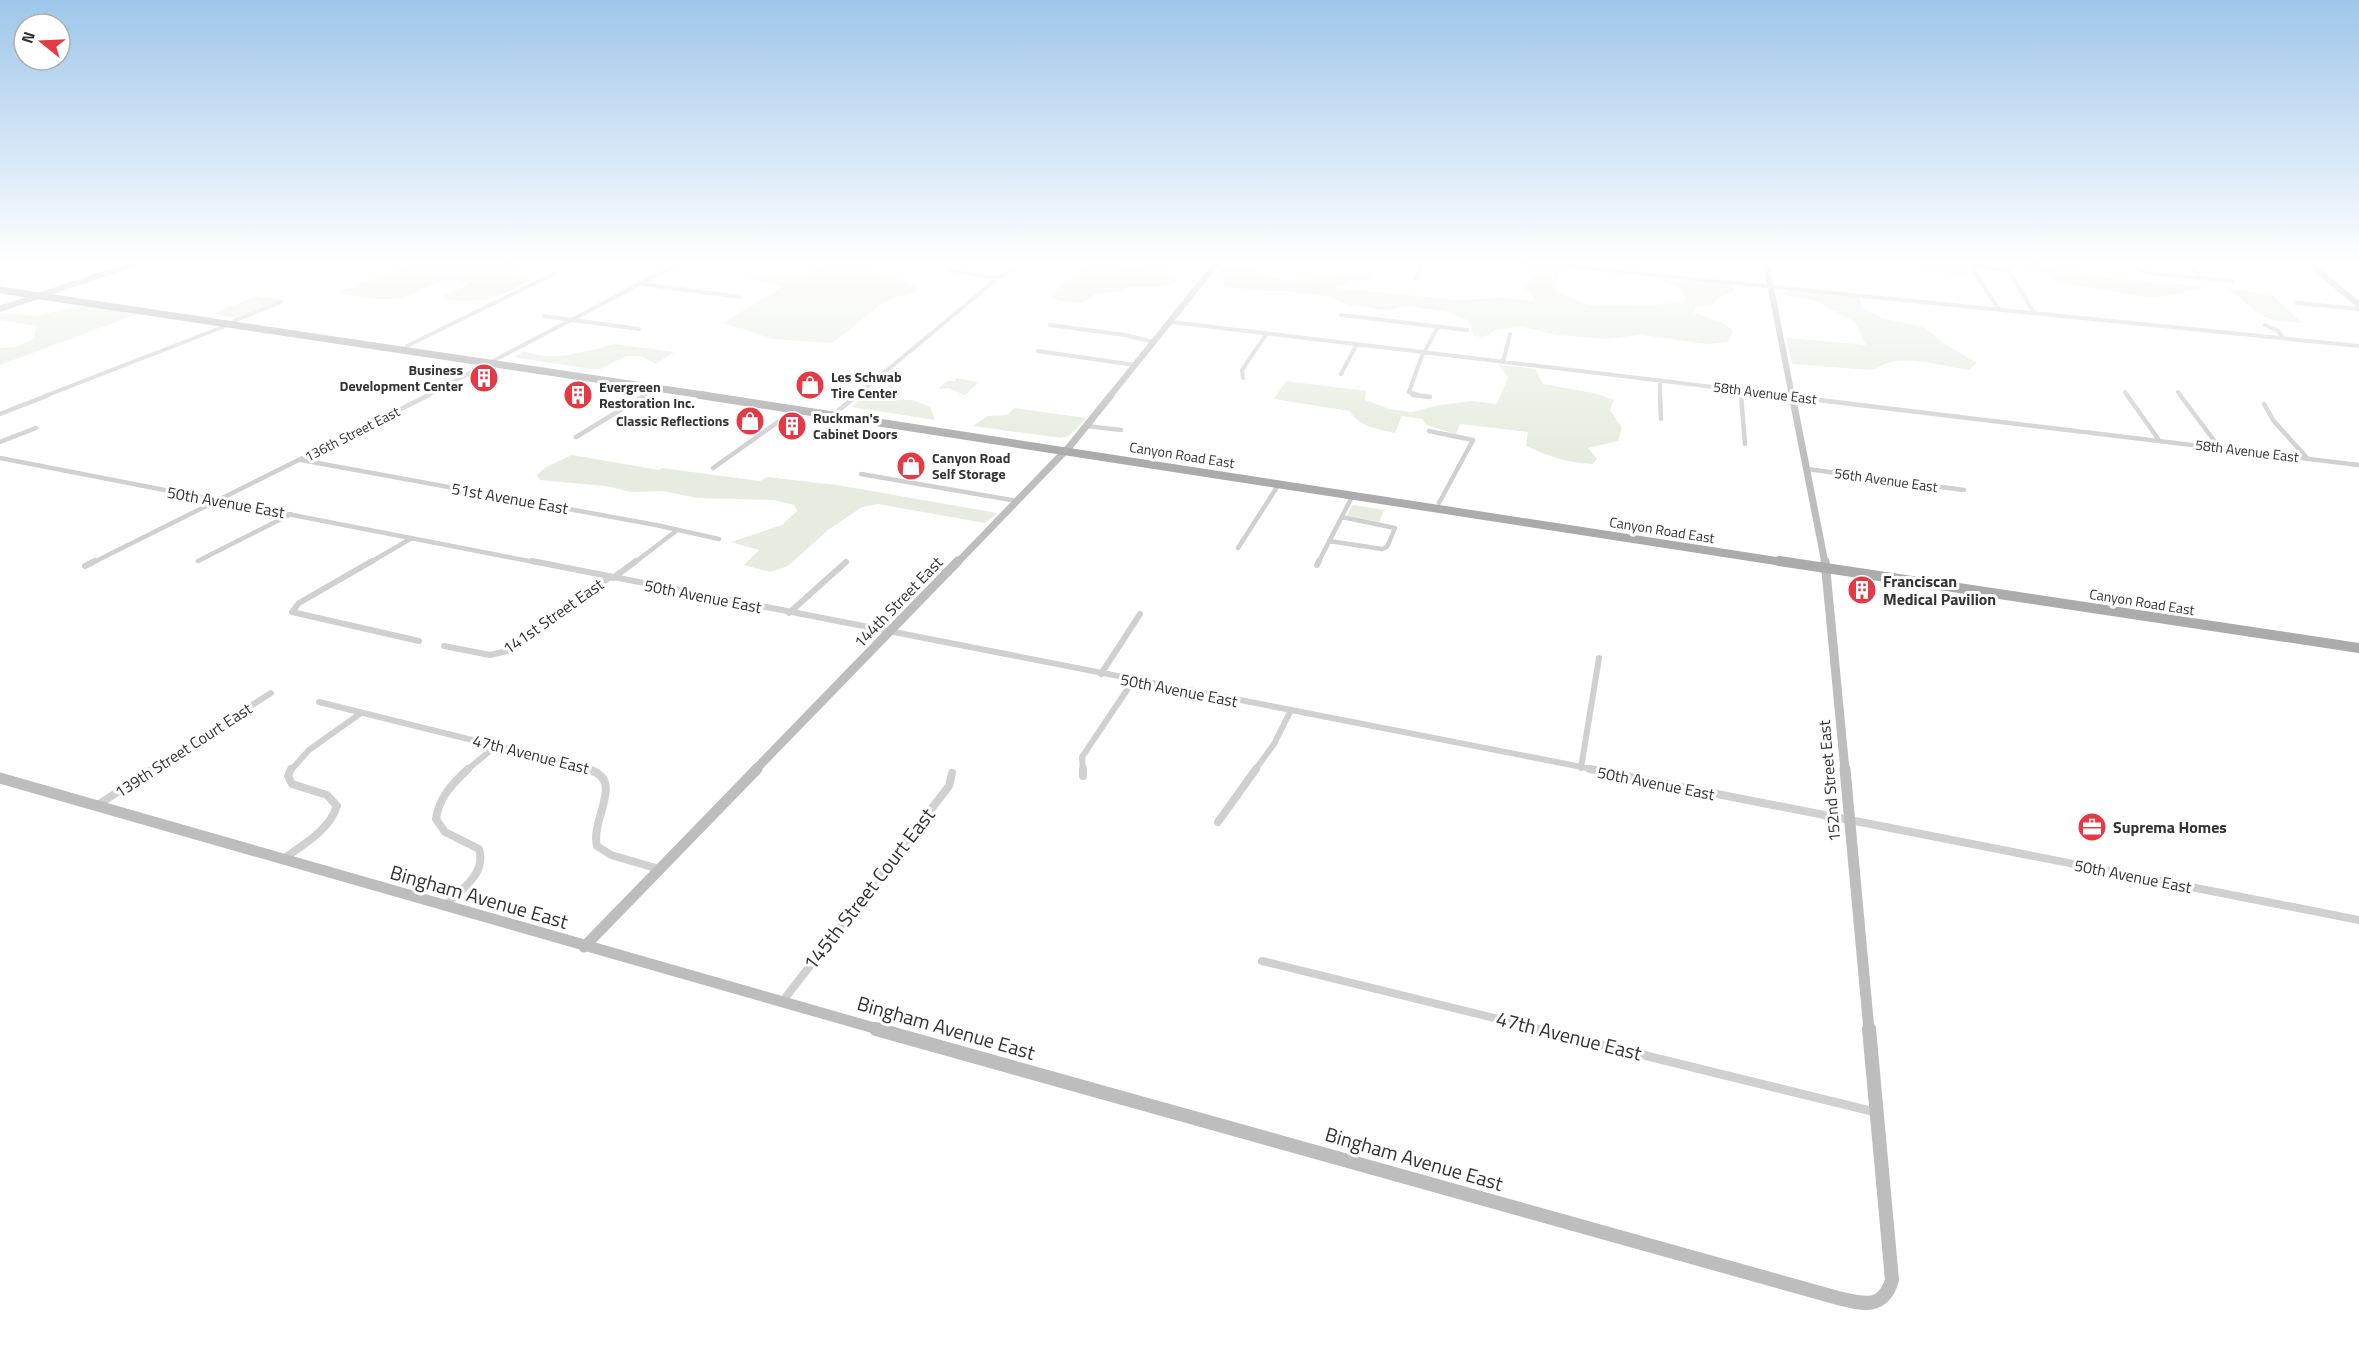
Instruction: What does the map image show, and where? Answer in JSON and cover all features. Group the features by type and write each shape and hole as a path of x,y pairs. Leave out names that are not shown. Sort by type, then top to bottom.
{"main road":[{"name":"Canyon Road East","path":"253,326 839,410 1452,511 2359,641"},
{"name":"Canyon Road East","path":"272,326 407,346 656,388 1498,512 2359,648"},
{"path":"656,388 701,390"},
{"path":"796,409 832,412 839,410"},
{"path":"1452,511 1496,514 1498,512"}],"street":[{"path":"0,414 223,326"},
{"path":"407,346 447,326"},
{"name":"136th Street East","path":"85,566 563,326"},
{"path":"624,326 639,328"},
{"path":"839,410 942,326"},
{"path":"1059,326 1125,335 1154,342"},
{"name":"144th Street East","path":"584,947 1069,448 1167,326"},
{"name":"58th Avenue East","path":"1212,326 2359,465"},
{"path":"1431,326 1467,330"},
{"name":"152nd Street East","path":"1780,326 1826,565 1892,1280 1890,1291 1884,1299"},
{"path":"2165,326 2359,346"},
{"path":"2267,326 2281,333 2283,338"},
{"path":"1430,397 1413,395 1409,392 1421,357 1426,352 1438,327"},
{"path":"1243,378 1242,370 1267,333"},
{"path":"1503,362 1510,334"},
{"path":"1341,374 1357,344"},
{"path":"1038,351 1135,365"},
{"path":"1660,380 1661,419"},
{"path":"576,437 656,388"},
{"path":"1741,390 1745,444"},
{"path":"2126,392 2159,440"},
{"path":"2178,392 2219,447"},
{"path":"2264,404 2273,420 2308,459"},
{"path":"713,468 796,409"},
{"path":"1087,426 1121,430"},
{"path":"0,442 36,428"},
{"path":"1429,431 1473,440 1438,504"},
{"name":"50th Avenue East","path":"0,458 291,513 889,633 2359,921"},
{"name":"51st Avenue East","path":"300,460 656,525 719,539"},
{"name":"56th Avenue East","path":"1807,469 1964,490"},
{"path":"861,474 1017,501"},
{"path":"1238,548 1279,484"},
{"path":"1317,565 1353,495"},
{"path":"198,561 291,513"},
{"path":"1329,541 1382,549 1387,547 1395,528 1342,517"},
{"name":"141st Street East","path":"444,646 480,654 497,655 519,644 676,531"},
{"path":"412,538 299,603 293,611 419,641"},
{"path":"789,613 846,562"},
{"path":"1101,674 1140,614"},
{"path":"1581,768 1599,658"},
{"path":"1083,776 1082,757 1133,681"},
{"name":"139th Street Court East","path":"96,806 271,693"},
{"name":"47th Avenue East","path":"319,702 599,772 605,777 607,788 595,838 597,846 611,855 660,869"},
{"path":"1218,822 1274,744 1290,712"},
{"path":"282,860 322,829 335,815 337,806 327,795 292,784 288,776 290,768 361,713"},
{"path":"443,907 476,876 482,858 479,849 453,837 439,826 436,820 438,805 447,789 496,745"},
{"name":"145th Street Court East","path":"781,1003 949,786 952,773"},
{"name":"Bingham Avenue East","path":"0,778 781,1003 1838,1298 1864,1303 1884,1299"},
{"name":"47th Avenue East","path":"1262,961 1876,1112"}],"shaded area":[{"path":"36,326 104,326 0,365 0,348 15,347 34,339"},
{"path":"733,326 853,326 831,343 773,339"},
{"path":"1471,326 1727,326 1733,330 1728,342 1707,344 1640,335 1606,339 1558,335 1523,327 1498,329 1484,337 1474,336"},
{"path":"1857,326 1920,326 1977,363 1969,370 1911,361 1889,363 1869,370 1792,364 1787,338 1866,345"},
{"path":"614,344 674,352 656,364 641,356 627,356 598,370 516,356 524,351 547,356 570,355"},
{"path":"1498,364 1535,369 1543,384 1594,393 1614,400 1610,410 1622,428 1618,441 1588,448 1597,459 1592,464 1583,463 1558,458 1526,446 1528,432 1460,424 1456,434 1426,425 1422,419 1402,416 1395,433 1364,424 1349,411 1274,399 1286,381 1366,391 1365,400 1390,409 1412,412 1439,405 1473,401 1497,404 1508,377"},
{"path":"955,378 979,382 965,395 948,388 938,389 947,381 956,381"},
{"path":"864,395 886,396 894,400 913,400 930,407 935,420 852,407"},
{"path":"1014,408 1086,418 1069,436 1061,438 973,426 988,416 1007,415"},
{"path":"572,455 659,470 662,468 760,481 767,477 837,485 997,513 985,523 878,504 862,507 828,530 788,566 770,572 744,565 759,550 731,542 782,525 797,511 794,505 774,500 697,498 663,491 631,492 605,486 540,480 537,475 546,467"},
{"path":"1353,505 1384,510 1379,522 1347,515"}],"place":[{"name":"Business Development Center","path":"484,378"},
{"name":"Les Schwab Tire Center","path":"810,385"},
{"name":"Evergreen Restoration Inc.","path":"578,395"},
{"name":"Classic Reflections","path":"750,421"},
{"name":"Ruckman's Cabinet Doors","path":"792,426"},
{"name":"Canyon Road Self Storage","path":"911,466"},
{"name":"Franciscan Medical Pavilion","path":"1862,590"},
{"name":"Suprema Homes","path":"2092,827"}]}
